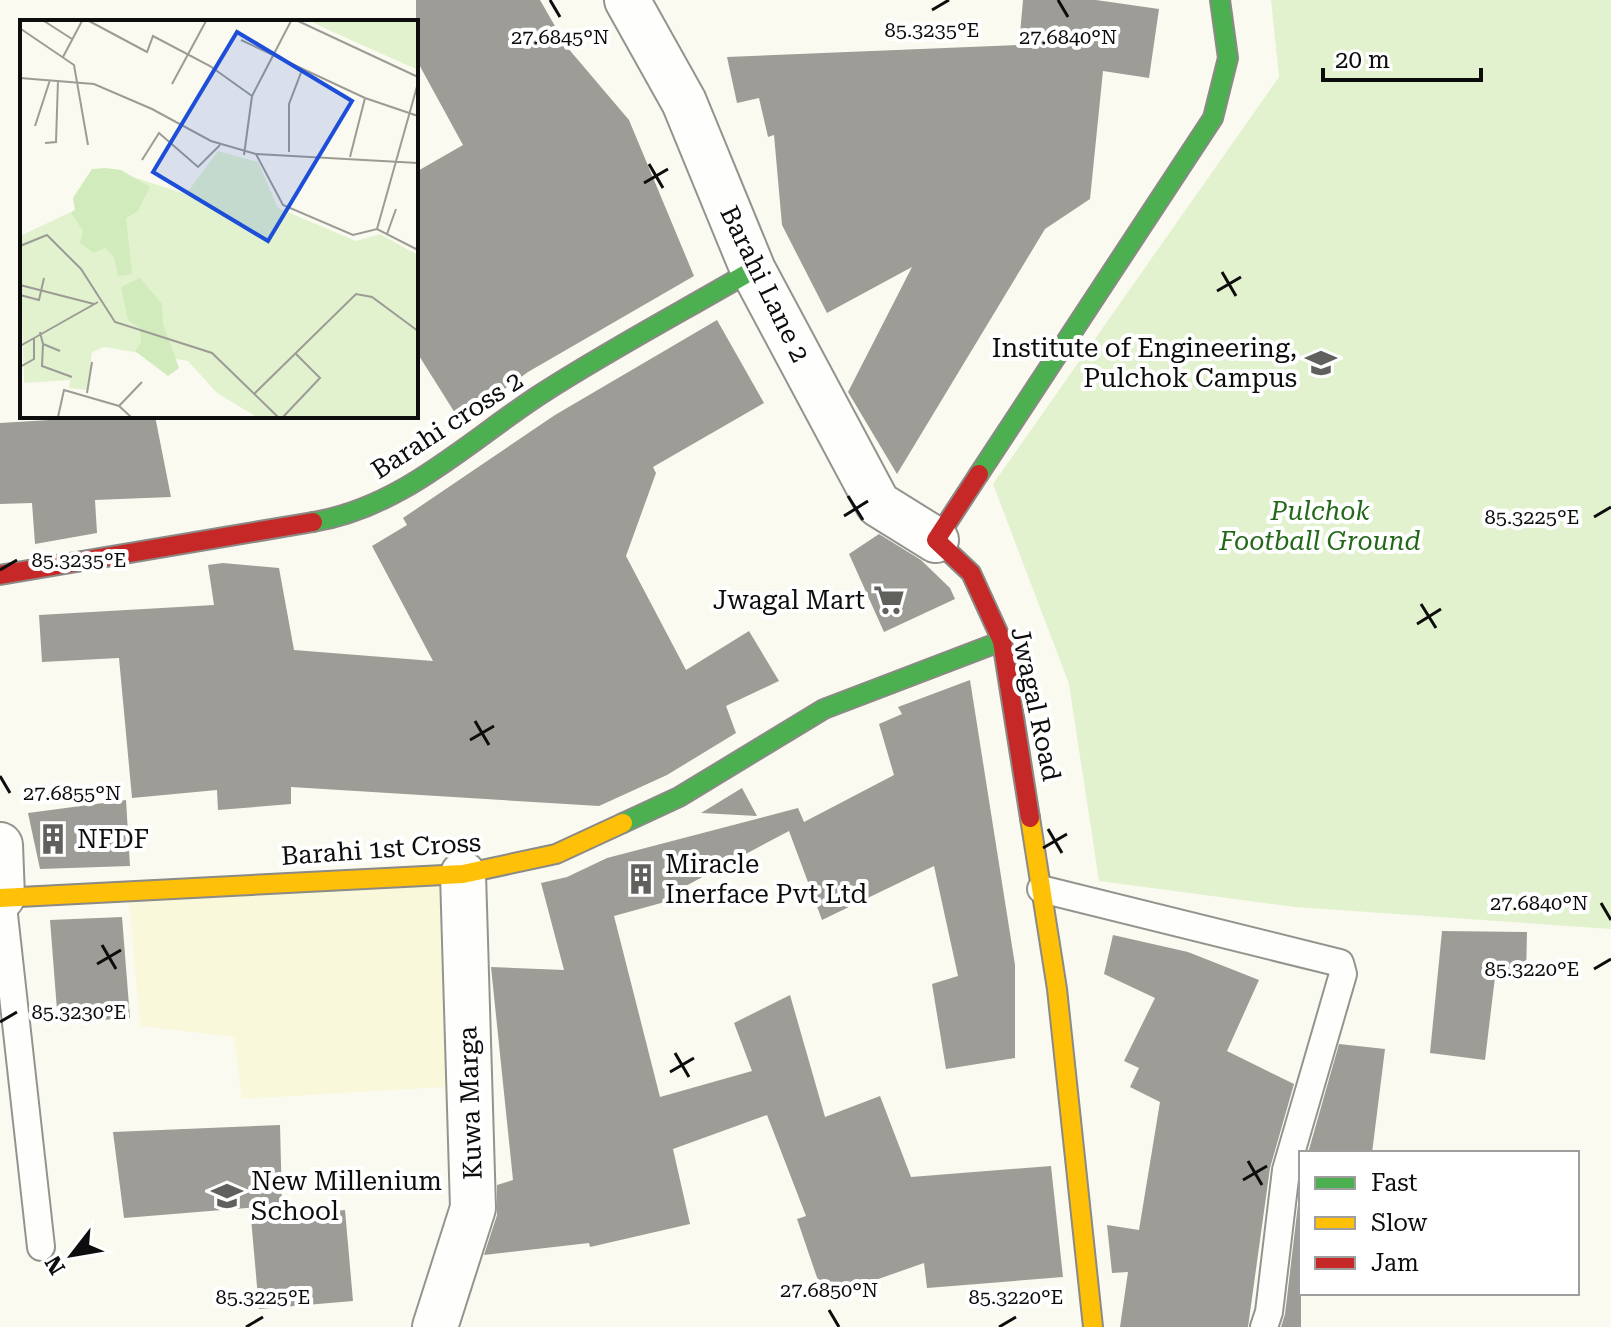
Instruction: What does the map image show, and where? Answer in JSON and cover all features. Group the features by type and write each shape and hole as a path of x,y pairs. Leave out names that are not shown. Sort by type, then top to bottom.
{"street":[{"name":"Barahi Lane 2","path":"627,0 684,102 753,270 878,504 936,540"},
{"path":"936,540 1213,118 1228,58 1220,0"},
{"name":"Barahi cross 2","path":"0,575 342,517 404,491 541,394 753,270"},
{"name":"Jwagal Road","path":"936,540 971,573 1002,641 1057,989 1093,1327"},
{"name":"Barahi 1st Cross","path":"1,898 463,874 556,854 679,797 824,709 1002,641"},
{"path":"0,845 1,898"},
{"name":"Kuwa Marga","path":"435,1327 473,1208 463,874"}],"lane":[{"path":"1041,889 1340,963 1343,974 1286,1170 1269,1312 1264,1327"},
{"path":"1,898 41,1247"}],"green space":[{"name":"Pulchok Football Ground","path":"1271,0 1611,0 1611,929 1295,907 1099,881 1069,684 993,484 1279,77"},
{"path":"440,883 461,1086 242,1099 234,1037 140,1026 129,901"}],"building":[{"path":"416,0 540,0 567,47 629,120 694,276 528,372 460,421 418,354 418,171 463,145 418,63"},
{"path":"1023,0 1096,0 1159,9 1149,78 1103,71 1090,199 1045,229 897,474 848,392 912,267 827,313 782,225 774,135 768,137 759,98 737,103 727,57 1019,45"},
{"path":"717,320 764,403 653,467 656,473 626,556 686,670 749,631 779,681 726,706 736,733 667,775 599,806 291,787 291,804 218,810 217,790 132,798 119,658 42,662 39,615 214,605 208,565 223,563 279,568 294,650 433,661 372,546 407,525 403,518 555,415"},
{"path":"155,418 171,497 95,500 97,533 35,544 32,503 0,504 0,423"},
{"path":"879,534 921,560 950,588 955,599 884,632 849,554"},
{"path":"970,680 1015,965 1015,1058 946,1069 932,984 958,976 934,866 822,920 789,831 680,889 683,897 614,916 660,1097 752,1071 734,1023 790,995 825,1117 880,1096 911,1177 1051,1166 1063,1277 927,1288 924,1263 824,1298 797,1219 806,1216 767,1115 673,1149 690,1224 590,1247 589,1243 484,1255 497,1215 497,1185 513,1180 491,967 564,970 541,883 567,877 607,858 798,808 804,822 894,775 879,724 902,714 898,707"},
{"path":"742,788 757,816 701,813"},
{"path":"126,800 130,866 40,869 28,813"},
{"path":"122,917 130,1018 58,1023 50,920"},
{"path":"1442,931 1527,932 1526,977 1495,977 1485,1060 1430,1053"},
{"path":"1113,935 1188,952 1259,980 1227,1051 1294,1084 1270,1168 1248,1327 1120,1327 1128,1272 1112,1273 1107,1225 1139,1230 1160,1102 1130,1087 1139,1068 1124,1061 1155,998 1104,974"},
{"path":"1339,1044 1385,1049 1372,1151 1309,1151"},
{"path":"280,1125 282,1205 124,1218 113,1132"},
{"path":"1299,1196 1301,1327 1281,1327"},
{"path":"345,1210 353,1301 259,1309 251,1218"}],"traffic: fast":[{"path":"979,474 1213,118 1228,58 1220,0"},
{"path":"313,522 346,514 405,488 567,378 753,270"},
{"path":"623,823 679,797 824,709 1002,641"}],"traffic: slow":[{"path":"1030,818 1057,989 1093,1327"},
{"path":"0,898 463,874 556,854 623,823"}],"traffic: jam":[{"path":"979,474 936,540 971,573 1002,641 1030,818"},
{"path":"0,575 313,522"}],"place":[{"name":"Institute of Engineering, Pulchok Campus","path":"1321,363"},
{"name":"Jwagal Mart","path":"889,600"},
{"name":"NFDF","path":"53,839"},
{"name":"Miracle Inerface Pvt Ltd","path":"641,879"},
{"name":"New Millenium School","path":"227,1196"}]}
